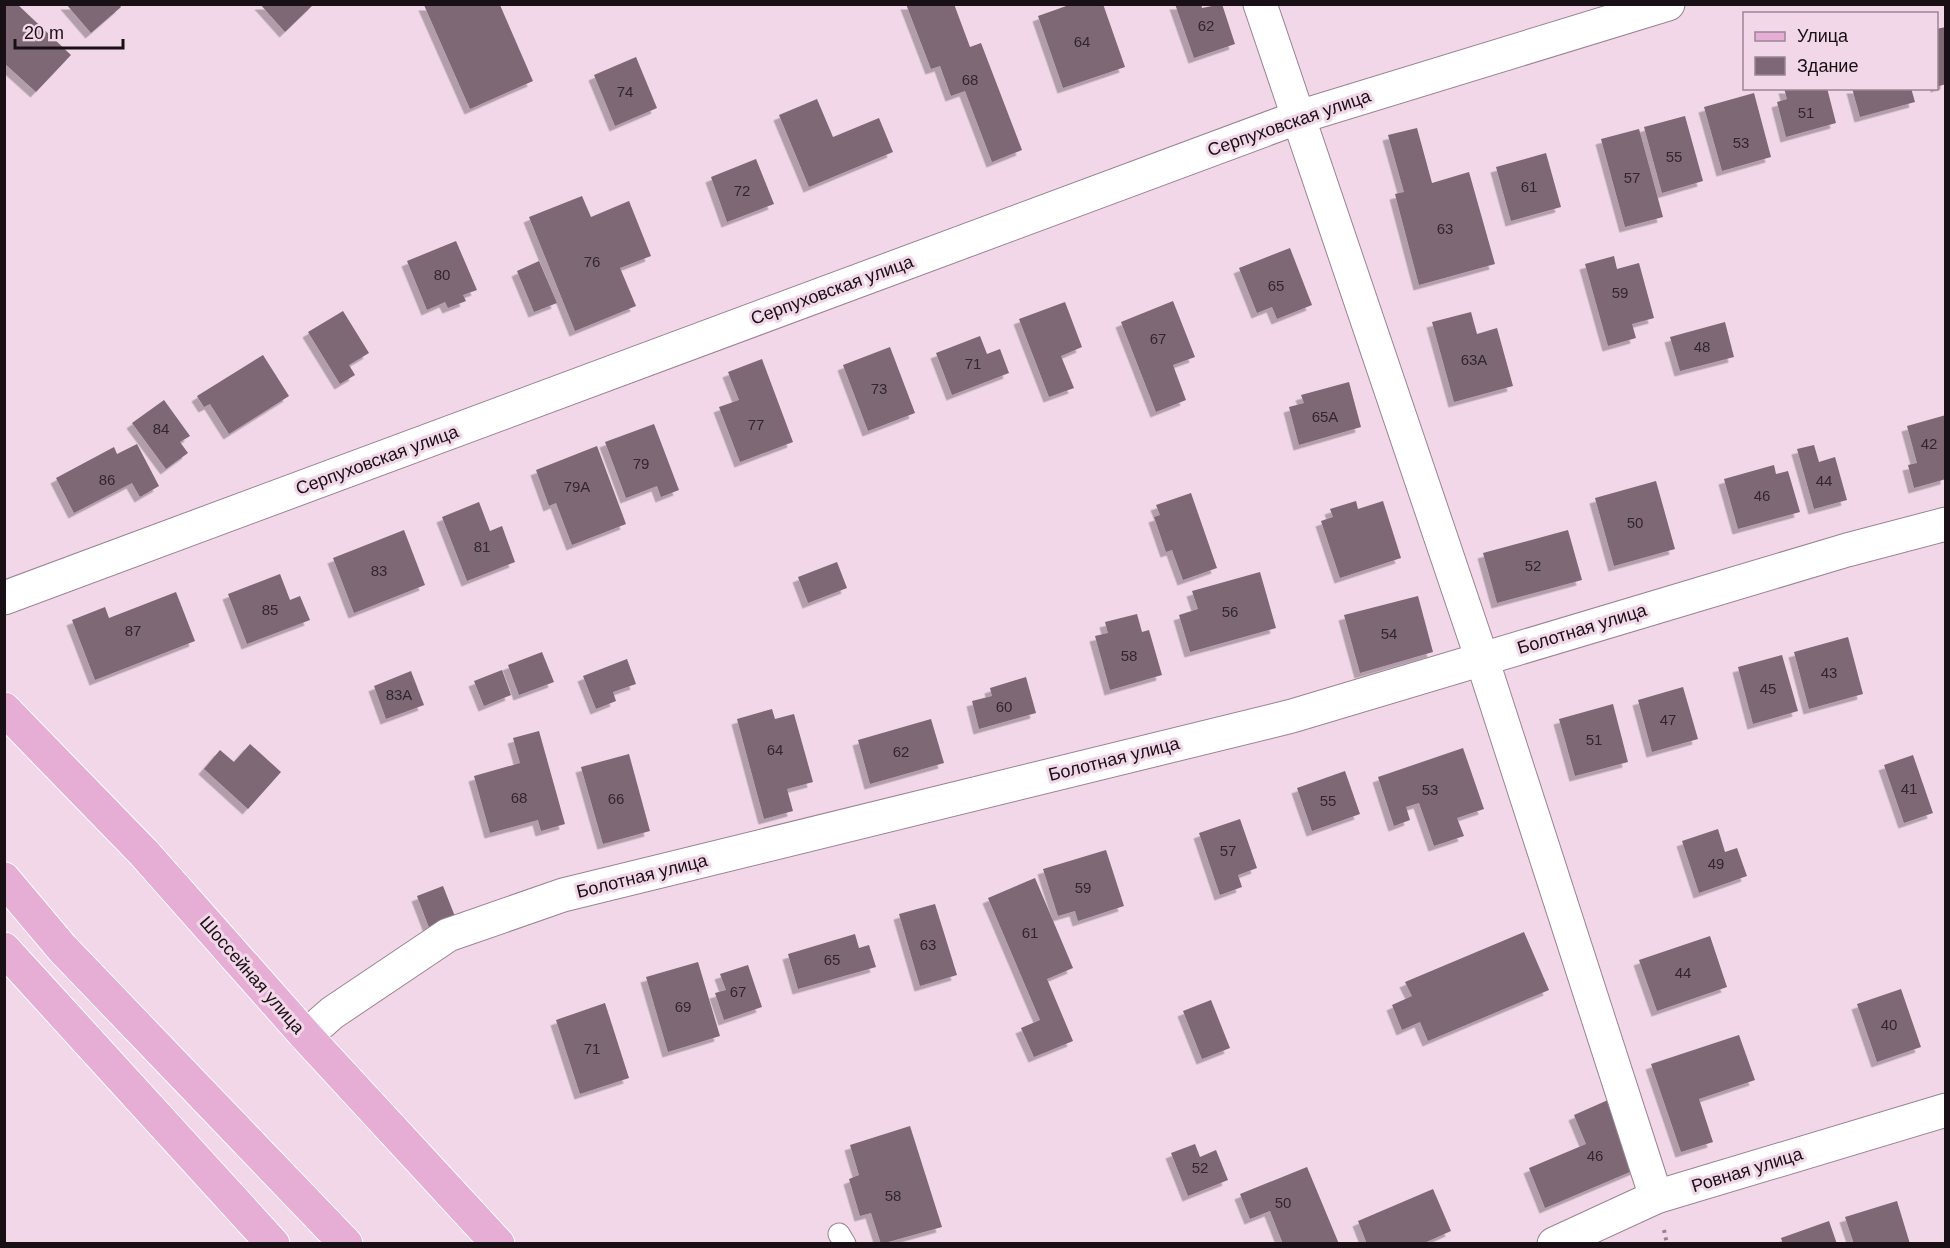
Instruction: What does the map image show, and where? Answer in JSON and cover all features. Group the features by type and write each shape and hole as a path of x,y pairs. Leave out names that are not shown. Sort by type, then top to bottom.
{"main road":[{"name":"Шоссейная улица","path":"4,709 144,853 306,1036 498,1244"},
{"path":"4,879 62,948 346,1244"},
{"path":"4,949 273,1244"}],"street":[{"path":"1260,4 1482,659 1656,1197"},
{"name":"Серпуховская улица","path":"4,598 1299,117 1668,4"},
{"name":"Болотная улица","path":"306,1036 332,1013 448,935 563,895 1292,716 1847,550 1946,524"},
{"name":"Ровная улица","path":"1554,1244 1656,1197 1946,1110"}],"building":[{"path":"4,4 17,4 71,55 36,92 4,63"},
{"path":"66,4 119,4 121,7 91,33"},
{"path":"260,4 314,4 285,32"},
{"path":"906,4 954,4 970,47 981,43 1022,150 992,162 965,91 951,96 940,66 931,69"},
{"path":"1072,4 1103,4 1125,67 1063,88 1038,16"},
{"path":"1175,4 1201,4 1202,8 1222,4 1235,44 1194,58"},
{"path":"424,5 500,5 533,81 470,109"},
{"path":"1946,27 1946,84 1938,86 1938,29"},
{"path":"636,57 657,108 615,126 594,75"},
{"path":"1785,90 1828,90 1836,123 1786,137 1777,102 1787,99"},
{"path":"1853,90 1912,90 1915,102 1860,117"},
{"path":"1754,93 1771,157 1722,171 1704,107"},
{"path":"817,99 833,137 879,118 893,152 809,187 779,115"},
{"path":"1685,116 1703,181 1662,193 1644,127"},
{"path":"1417,128 1432,183 1469,172 1495,264 1419,285 1395,194 1404,192 1388,135"},
{"path":"1639,129 1663,217 1625,227 1601,139"},
{"path":"1546,153 1561,207 1511,221 1496,167"},
{"path":"756,159 774,204 727,222 711,177"},
{"path":"582,196 591,217 629,201 651,256 620,268 636,306 575,331 529,217"},
{"path":"456,241 477,290 463,295 466,301 448,308 445,302 427,310 407,261"},
{"path":"1290,248 1312,305 1277,319 1272,307 1257,313 1239,268"},
{"path":"1614,256 1617,269 1639,263 1654,318 1632,324 1636,338 1608,346 1585,264"},
{"path":"539,261 557,303 534,312 517,271"},
{"path":"1173,301 1195,357 1173,365 1186,400 1156,412 1121,322"},
{"path":"1065,302 1082,347 1061,356 1074,388 1049,397 1019,319"},
{"path":"343,311 369,353 349,365 355,375 340,384 308,332"},
{"path":"1471,312 1477,334 1497,328 1513,386 1454,402 1432,322"},
{"path":"1725,322 1734,357 1680,371 1670,337"},
{"path":"980,336 987,354 1000,349 1009,373 952,395 936,353"},
{"path":"890,347 915,413 868,431 843,365"},
{"path":"263,355 289,396 229,434 210,404 204,407 197,396"},
{"path":"762,359 793,442 740,462 719,407 739,400 728,372"},
{"path":"1349,382 1361,427 1299,445 1289,407 1304,403 1301,395"},
{"path":"164,400 190,436 180,442 188,453 166,469 132,423"},
{"path":"1946,415 1946,479 1914,488 1908,465 1917,463 1907,426"},
{"path":"654,424 679,490 661,497 657,486 626,498 605,442"},
{"path":"137,444 159,486 140,497 132,483 74,513 56,478 114,447 117,454"},
{"path":"1814,445 1819,462 1835,457 1847,500 1814,509 1797,449"},
{"path":"597,446 626,524 572,545 556,503 549,506 536,470"},
{"path":"1774,465 1776,474 1788,471 1800,512 1738,529 1724,479"},
{"path":"1656,481 1675,549 1614,566 1595,498"},
{"path":"1191,493 1217,568 1183,580 1172,550 1166,552 1154,517 1160,515 1156,505"},
{"path":"1356,501 1358,509 1383,501 1401,558 1340,578 1321,521 1333,517 1330,509"},
{"path":"479,502 490,531 502,526 515,562 467,581 442,517"},
{"path":"404,530 425,585 354,613 333,558"},
{"path":"1568,530 1582,580 1497,603 1483,553"},
{"path":"837,562 847,588 808,603 798,577"},
{"path":"1260,572 1276,628 1190,652 1179,615 1198,609 1192,591"},
{"path":"280,574 290,600 300,596 310,620 247,644 228,594"},
{"path":"176,592 195,641 95,680 72,620 105,607 109,618"},
{"path":"1418,596 1433,652 1360,673 1344,615"},
{"path":"1137,614 1142,632 1149,630 1162,675 1110,690 1095,636 1108,633 1105,622"},
{"path":"1848,637 1863,694 1809,709 1794,652"},
{"path":"542,652 554,682 519,695 508,665"},
{"path":"1782,655 1798,711 1753,724 1738,667"},
{"path":"627,659 636,684 613,692 616,701 596,709 583,676"},
{"path":"502,670 511,695 484,706 474,681"},
{"path":"411,671 424,705 386,719 374,686"},
{"path":"1026,677 1036,713 979,729 972,701 992,696 990,688"},
{"path":"1683,687 1698,739 1652,752 1638,700"},
{"path":"1613,704 1628,762 1575,776 1559,719"},
{"path":"772,709 775,719 794,714 813,782 787,789 793,811 764,819 737,719"},
{"path":"931,719 944,763 870,784 858,740"},
{"path":"539,731 565,824 541,831 538,820 490,833 474,776 520,763 513,738"},
{"path":"250,744 281,772 248,809 204,769 220,750 234,762"},
{"path":"1463,748 1484,809 1457,818 1464,836 1434,846 1419,803 1406,807 1410,820 1394,826 1378,777"},
{"path":"629,754 650,831 603,844 581,767"},
{"path":"1913,755 1933,813 1904,823 1884,765"},
{"path":"1345,771 1360,814 1312,831 1297,788"},
{"path":"1240,819 1257,868 1238,875 1242,887 1220,895 1199,833"},
{"path":"1718,829 1725,852 1737,848 1747,876 1699,893 1682,841"},
{"path":"1106,850 1124,906 1078,921 1075,911 1058,916 1043,869"},
{"path":"1035,878 1073,968 1047,979 1073,1041 1034,1057 1021,1028 1040,1020 988,898"},
{"path":"443,886 456,919 430,930 417,896"},
{"path":"935,904 957,975 920,986 899,914"},
{"path":"1524,932 1549,990 1428,1041 1420,1022 1402,1030 1392,1005 1412,996 1405,982"},
{"path":"855,934 859,948 869,945 876,967 798,989 788,954"},
{"path":"1710,936 1727,987 1657,1011 1639,960"},
{"path":"698,962 720,1036 668,1052 646,977"},
{"path":"748,965 762,1007 724,1020 715,993 726,990 720,974"},
{"path":"1901,989 1921,1047 1877,1062 1857,1004"},
{"path":"1211,1000 1230,1048 1202,1059 1183,1011"},
{"path":"605,1003 629,1078 580,1094 556,1020"},
{"path":"1739,1035 1755,1080 1699,1099 1713,1142 1681,1152 1651,1064"},
{"path":"1608,1100 1637,1169 1545,1208 1529,1168 1586,1144 1574,1115"},
{"path":"910,1126 942,1227 881,1244 871,1213 860,1216 849,1179 859,1175 850,1145"},
{"path":"1195,1144 1200,1157 1216,1150 1228,1180 1188,1196 1171,1153"},
{"path":"1307,1167 1339,1244 1283,1244 1270,1211 1250,1219 1240,1194"},
{"path":"1433,1189 1451,1231 1422,1244 1367,1244 1358,1221"},
{"path":"1897,1201 1910,1244 1854,1244 1845,1217"},
{"path":"1829,1221 1837,1244 1783,1244 1781,1238"}]}
